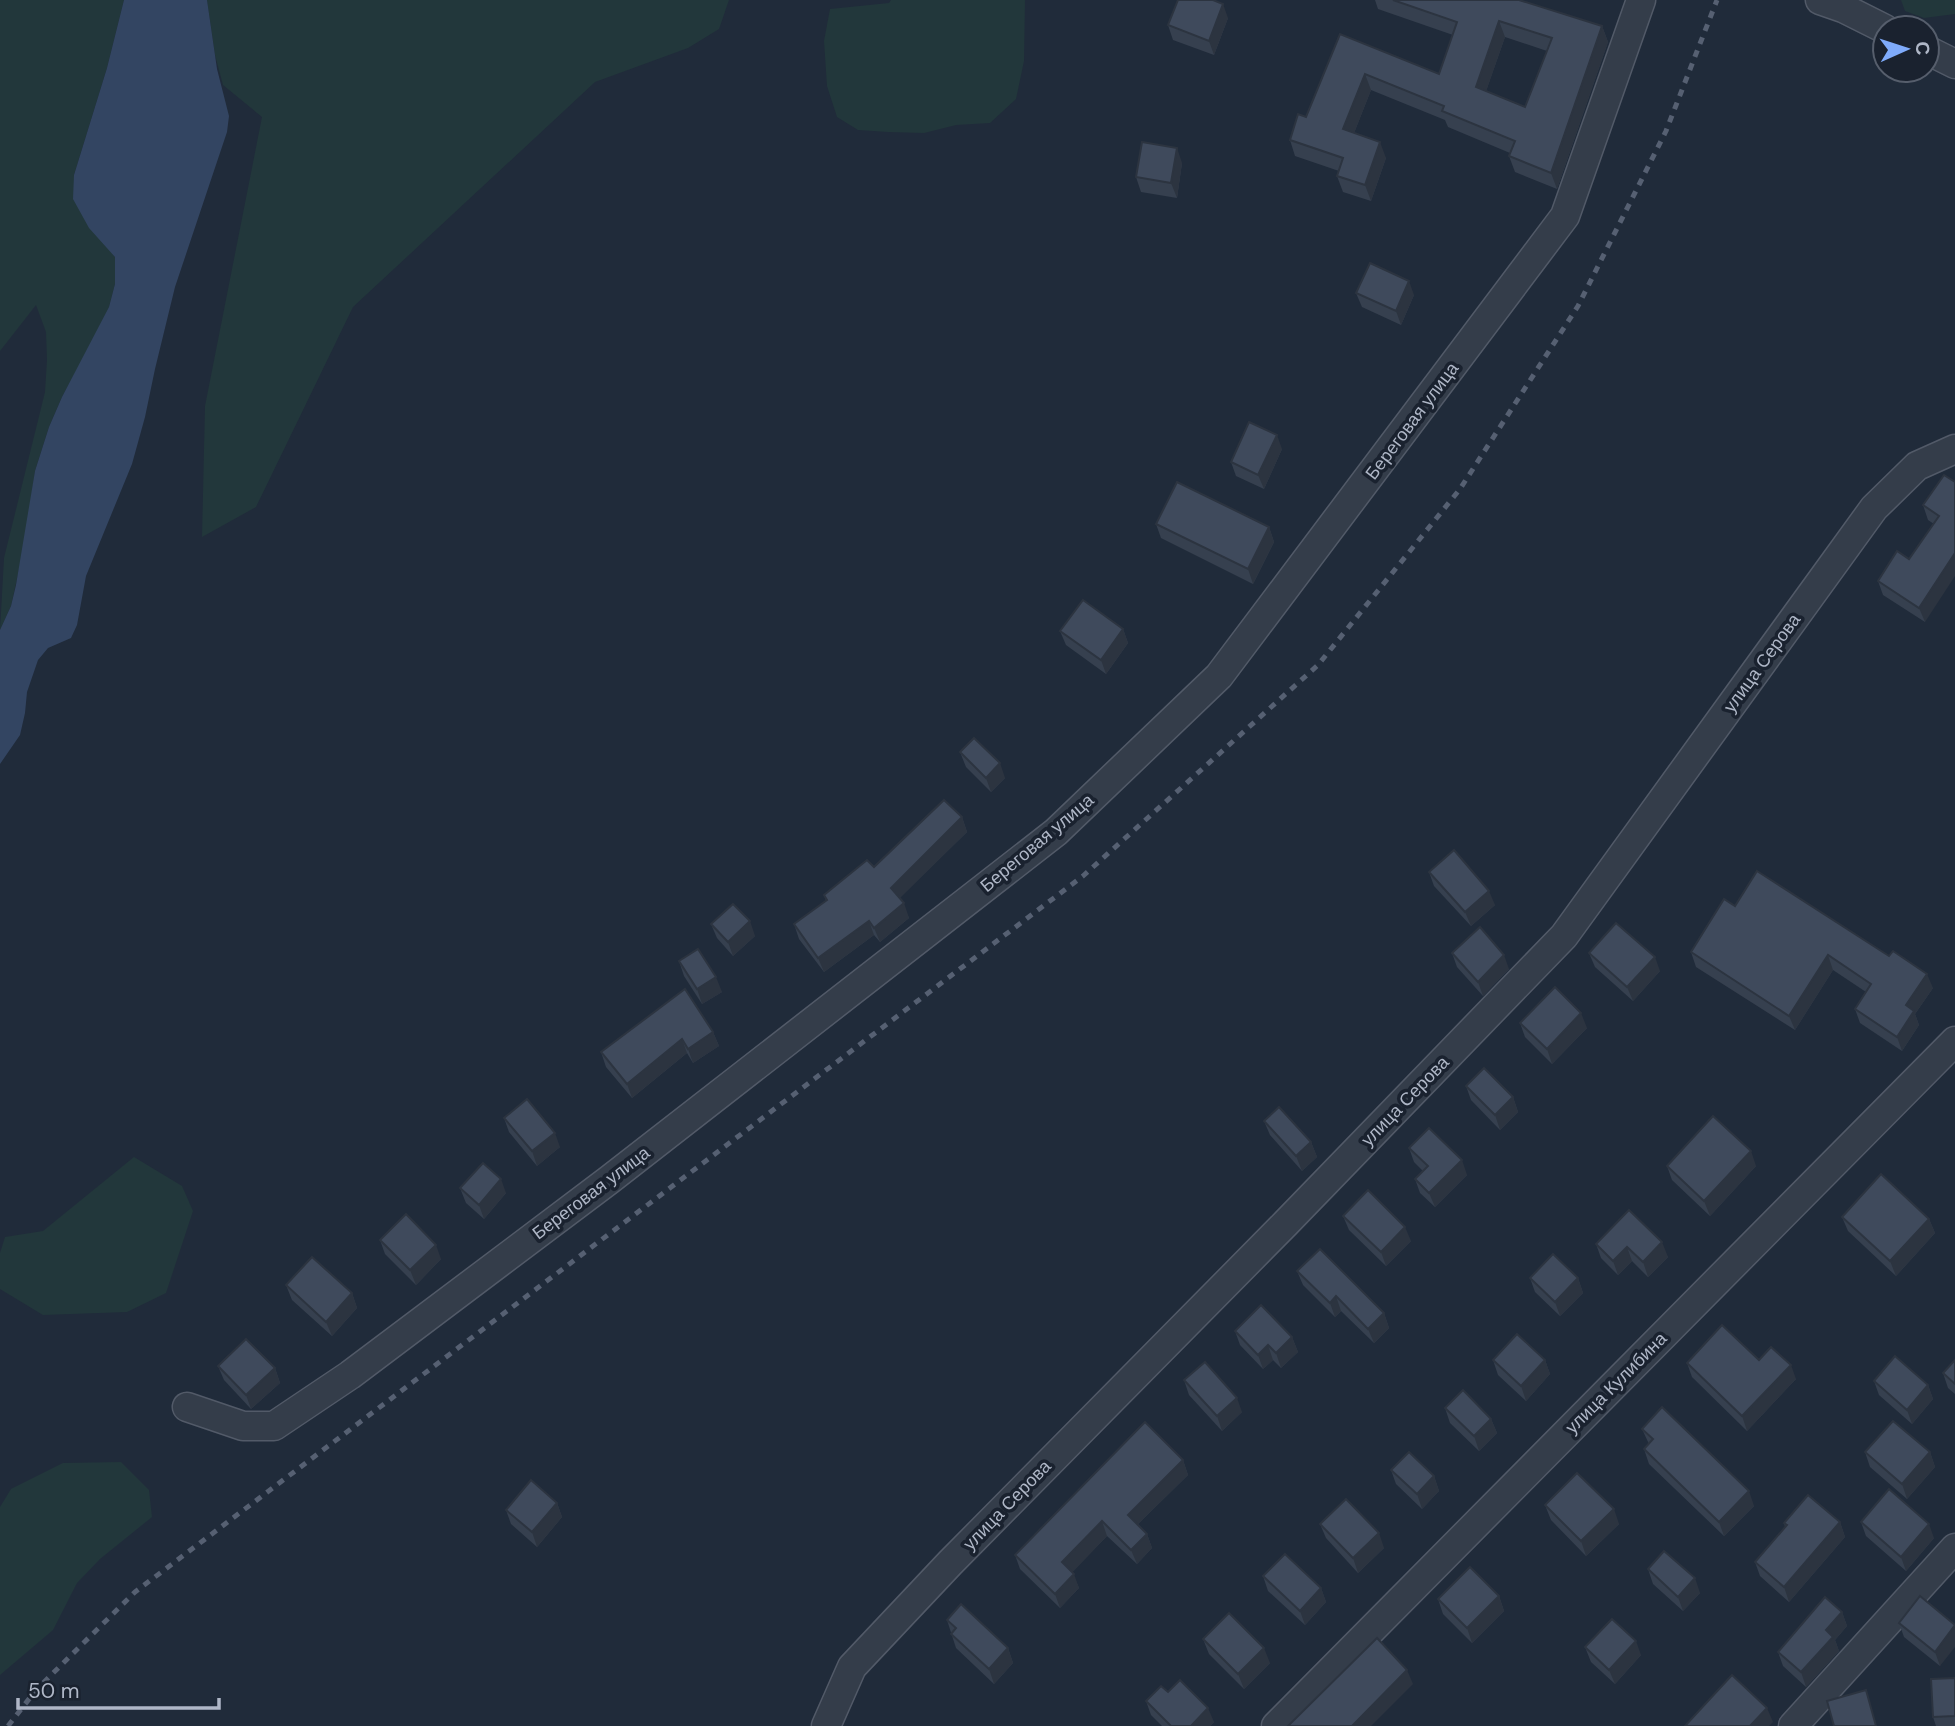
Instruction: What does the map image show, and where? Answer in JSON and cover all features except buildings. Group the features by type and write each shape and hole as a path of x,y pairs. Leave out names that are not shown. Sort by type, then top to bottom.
{"street":[{"name":"Береговая улица","path":"187,1408 243,1426 274,1426 350,1375 609,1180 1056,832 1219,676 1565,216 1641,0"},
{"path":"1820,0 1871,22"},
{"name":"улица Серова","path":"826,1726 852,1667 950,1563 1286,1223 1564,936 1874,508 1917,466 1953,449"},
{"name":"улица Кулибина","path":"1276,1726 1955,1041"},
{"path":"1793,1726 1955,1548"}],"green space":[{"path":"0,0 124,0 107,68 74,175 106,245 115,257 115,284 109,307 49,427 35,471 25,542 11,606 0,630 4,558 45,392 47,360 46,332 36,305 0,351"},
{"path":"207,0 729,0 719,29 688,48 595,82 353,307 256,507 202,537 205,406 262,117 223,85 215,55"},
{"path":"891,0 1025,0 1024,61 1016,99 990,123 956,125 924,133 858,130 837,117 827,86 824,41 830,9 889,3"},
{"path":"1901,0 1955,0 1955,14 1941,16 1905,11"},
{"path":"134,1157 182,1186 193,1211 166,1293 127,1312 43,1315 0,1289 0,1253 5,1237 43,1231"},
{"path":"121,1462 149,1490 152,1517 100,1559 77,1583 53,1630 0,1675 0,1507 11,1489 63,1463"}],"water":[{"path":"124,0 207,0 217,69 229,116 227,132 175,287 132,464 86,576 77,625 71,638 48,648 38,660 27,692 20,735 0,764 0,630 11,606 16,585 35,471 49,427 109,307 115,284 115,257 89,228 73,199 74,175 107,68"}],"railway":[{"path":"8,1726 36,1690 135,1592 1083,876 1318,665 1460,489 1578,306 1666,131 1717,0"}]}
